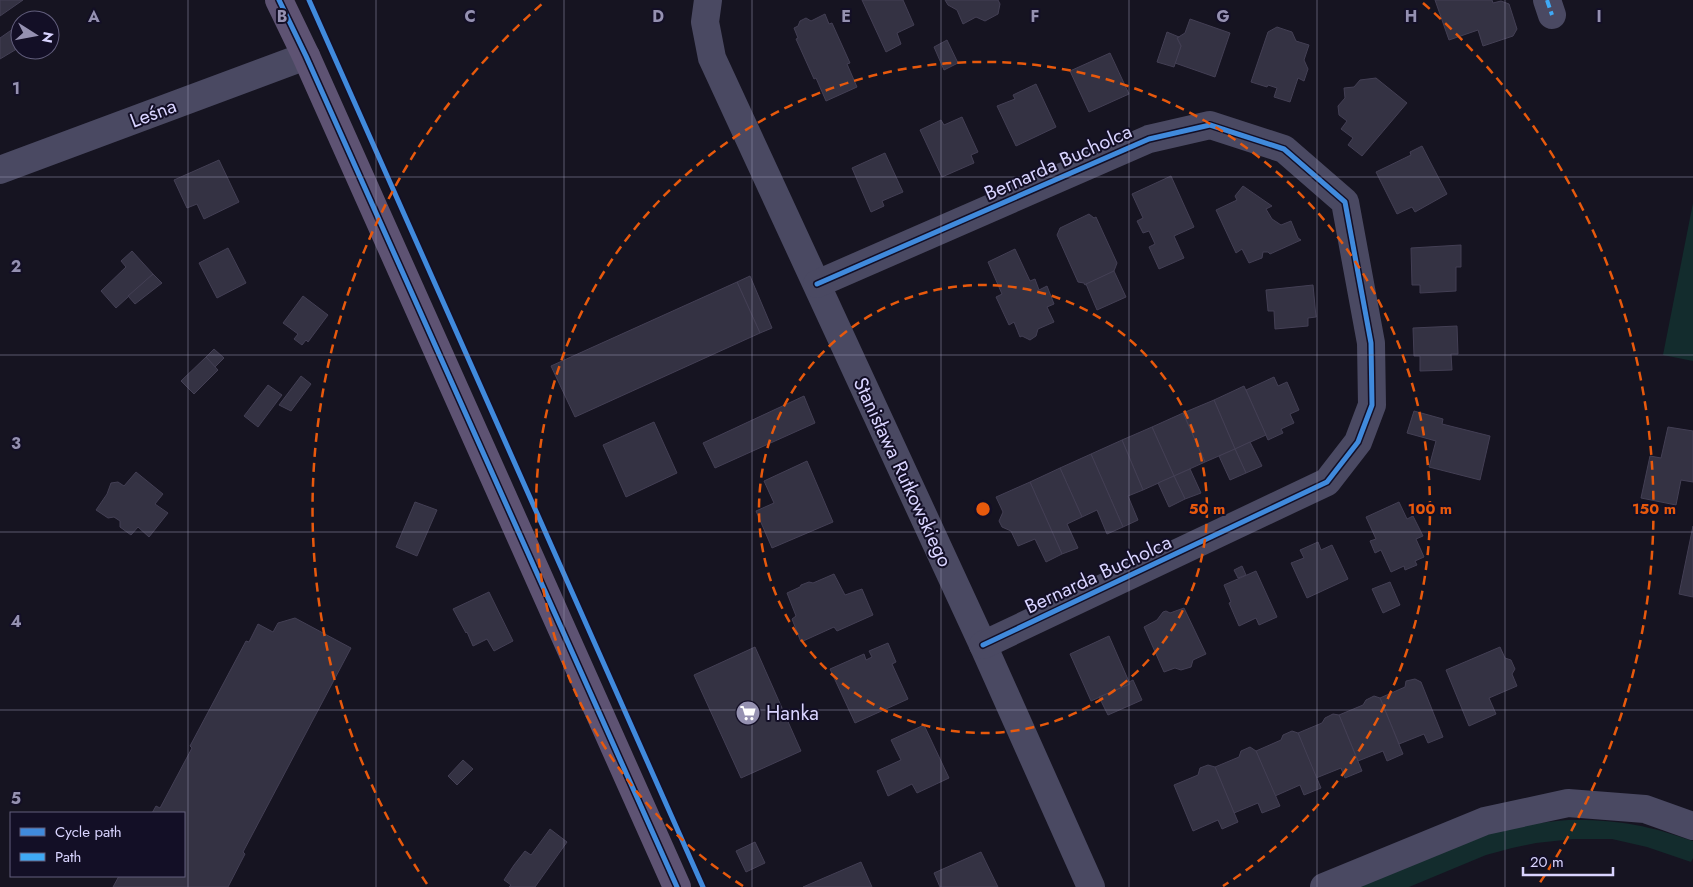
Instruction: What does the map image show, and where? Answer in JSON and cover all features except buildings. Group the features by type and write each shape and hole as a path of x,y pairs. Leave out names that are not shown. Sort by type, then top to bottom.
{"main road":[{"path":"279,0 306,56 677,887"}],"street":[{"name":"Stanisława Rutkowskiego","path":"708,0 705,22 712,58 983,645 1091,887"},
{"name":"Leśna","path":"0,170 306,56"},
{"name":"Bernarda Bucholca","path":"817,284 1149,139 1210,126 1284,149 1345,202 1371,343 1372,405 1358,442 1327,482 983,645"},
{"path":"1324,887 1485,821 1568,803 1645,809 1693,826"}],"green space":[{"path":"1693,203 1693,361 1663,355"},
{"path":"1568,820 1631,824 1677,835 1693,841 1693,858 1691,862 1647,847 1612,839 1573,839 1536,843 1486,855 1409,887 1360,887 1430,855 1485,834 1519,826"}],"marked path":[{"path":"1547,0 1552,15"}],"cycle path":[{"path":"279,0 306,56 677,887"},
{"path":"309,0 703,887"},
{"path":"817,284 1149,139 1210,125 1284,149 1345,202 1371,343 1372,405 1358,442 1327,482 983,645"}],"place":[{"name":"Hanka","path":"748,713"}]}
